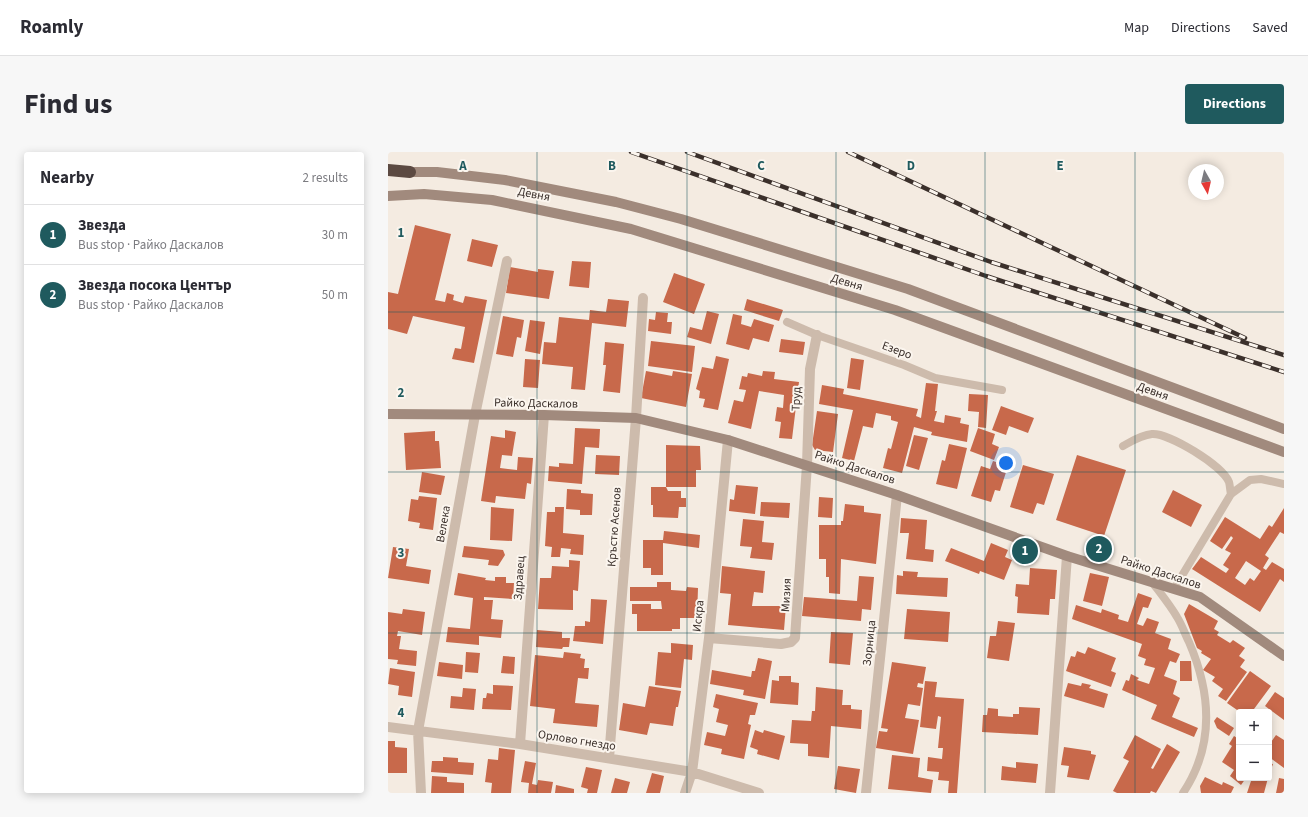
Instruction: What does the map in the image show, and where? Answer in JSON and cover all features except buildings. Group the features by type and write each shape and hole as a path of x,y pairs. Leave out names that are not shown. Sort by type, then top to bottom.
{"highway":[{"path":"388,170 410,172"}],"main road":[{"name":"Девня","path":"388,174 410,172 444,173 541,187 616,202 681,219 908,289 1284,429"},
{"name":"Девня","path":"388,196 424,194 492,200 632,229 894,310 1284,452"},
{"name":"Райко Даскалов","path":"388,414 544,415 636,418 728,440 897,495 1067,556 1200,597 1284,656"}],"street":[{"name":"Велека","path":"421,793 418,731 475,415 507,261"},
{"name":"Кръстю Асенов","path":"609,758 636,418 643,298"},
{"name":"Труд","path":"807,465 810,369 817,335"},
{"name":"Здравец","path":"520,744 544,415"},
{"name":"Искра","path":"685,793 692,772 708,638 728,440"},
{"name":"Мизия","path":"708,638 781,644 791,642 795,638 797,630 807,465"},
{"name":"Зорница","path":"866,793 897,495"},
{"path":"1050,793 1067,556"},
{"name":"Орлово гнездо","path":"388,727 520,744 692,772 758,793"}],"lane":[{"name":"Езеро","path":"787,322 817,335 904,365 935,378 1002,390"},
{"path":"1123,446 1138,438 1152,434 1165,436 1211,462 1221,470 1229,481 1231,494"},
{"path":"1174,589 1231,494 1250,480 1261,479 1284,484"},
{"path":"1152,582 1178,618 1196,658 1207,706 1207,726 1202,752 1189,784 1183,793"}],"railway":[{"path":"631,152 986,276 1284,372"},
{"path":"687,152 991,262 1284,355"},
{"path":"848,152 1245,338"}],"place":[{"name":"Звезда посока Център","path":"1099,549"},
{"name":"Звезда","path":"1025,551"}]}
